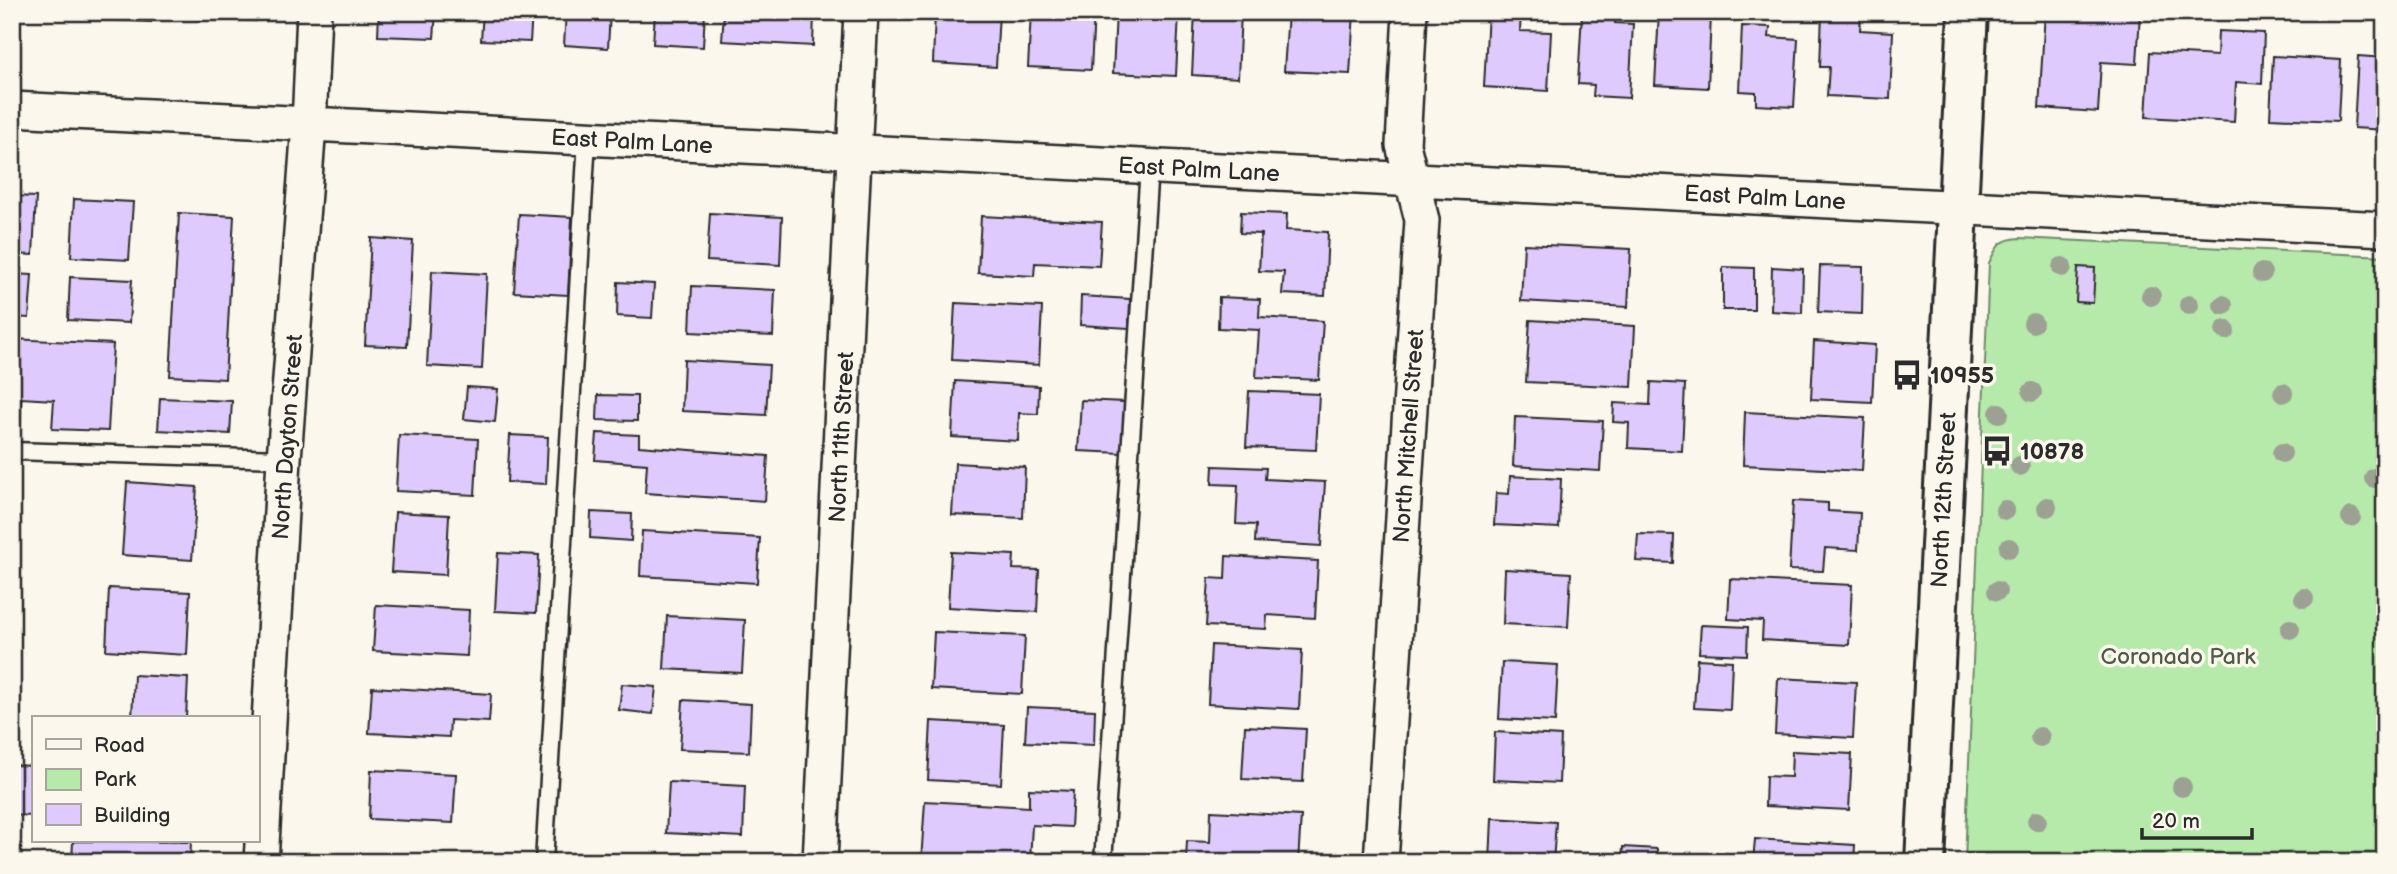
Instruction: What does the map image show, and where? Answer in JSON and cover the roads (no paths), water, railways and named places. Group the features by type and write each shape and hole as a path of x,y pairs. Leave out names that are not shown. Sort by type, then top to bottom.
{"street":[{"name":"North Dayton Street","path":"261,862 284,459 309,125 314,12"},
{"name":"North 11th Street","path":"820,862 861,12"},
{"name":"North Mitchell Street","path":"1381,862 1422,220 1403,145 1410,12"},
{"name":"North 12th Street","path":"1925,862 1968,12"},
{"name":"East Palm Lane","path":"12,109 2385,229"}],"lane":[{"path":"544,862 587,139"},
{"path":"1103,862 1149,167"},
{"path":"12,451 284,459"}],"place":[{"name":"10955","path":"1907,375"},
{"name":"10878","path":"1997,451"}],"park label":[{"name":"Coronado Park","path":"2178,656"}]}
